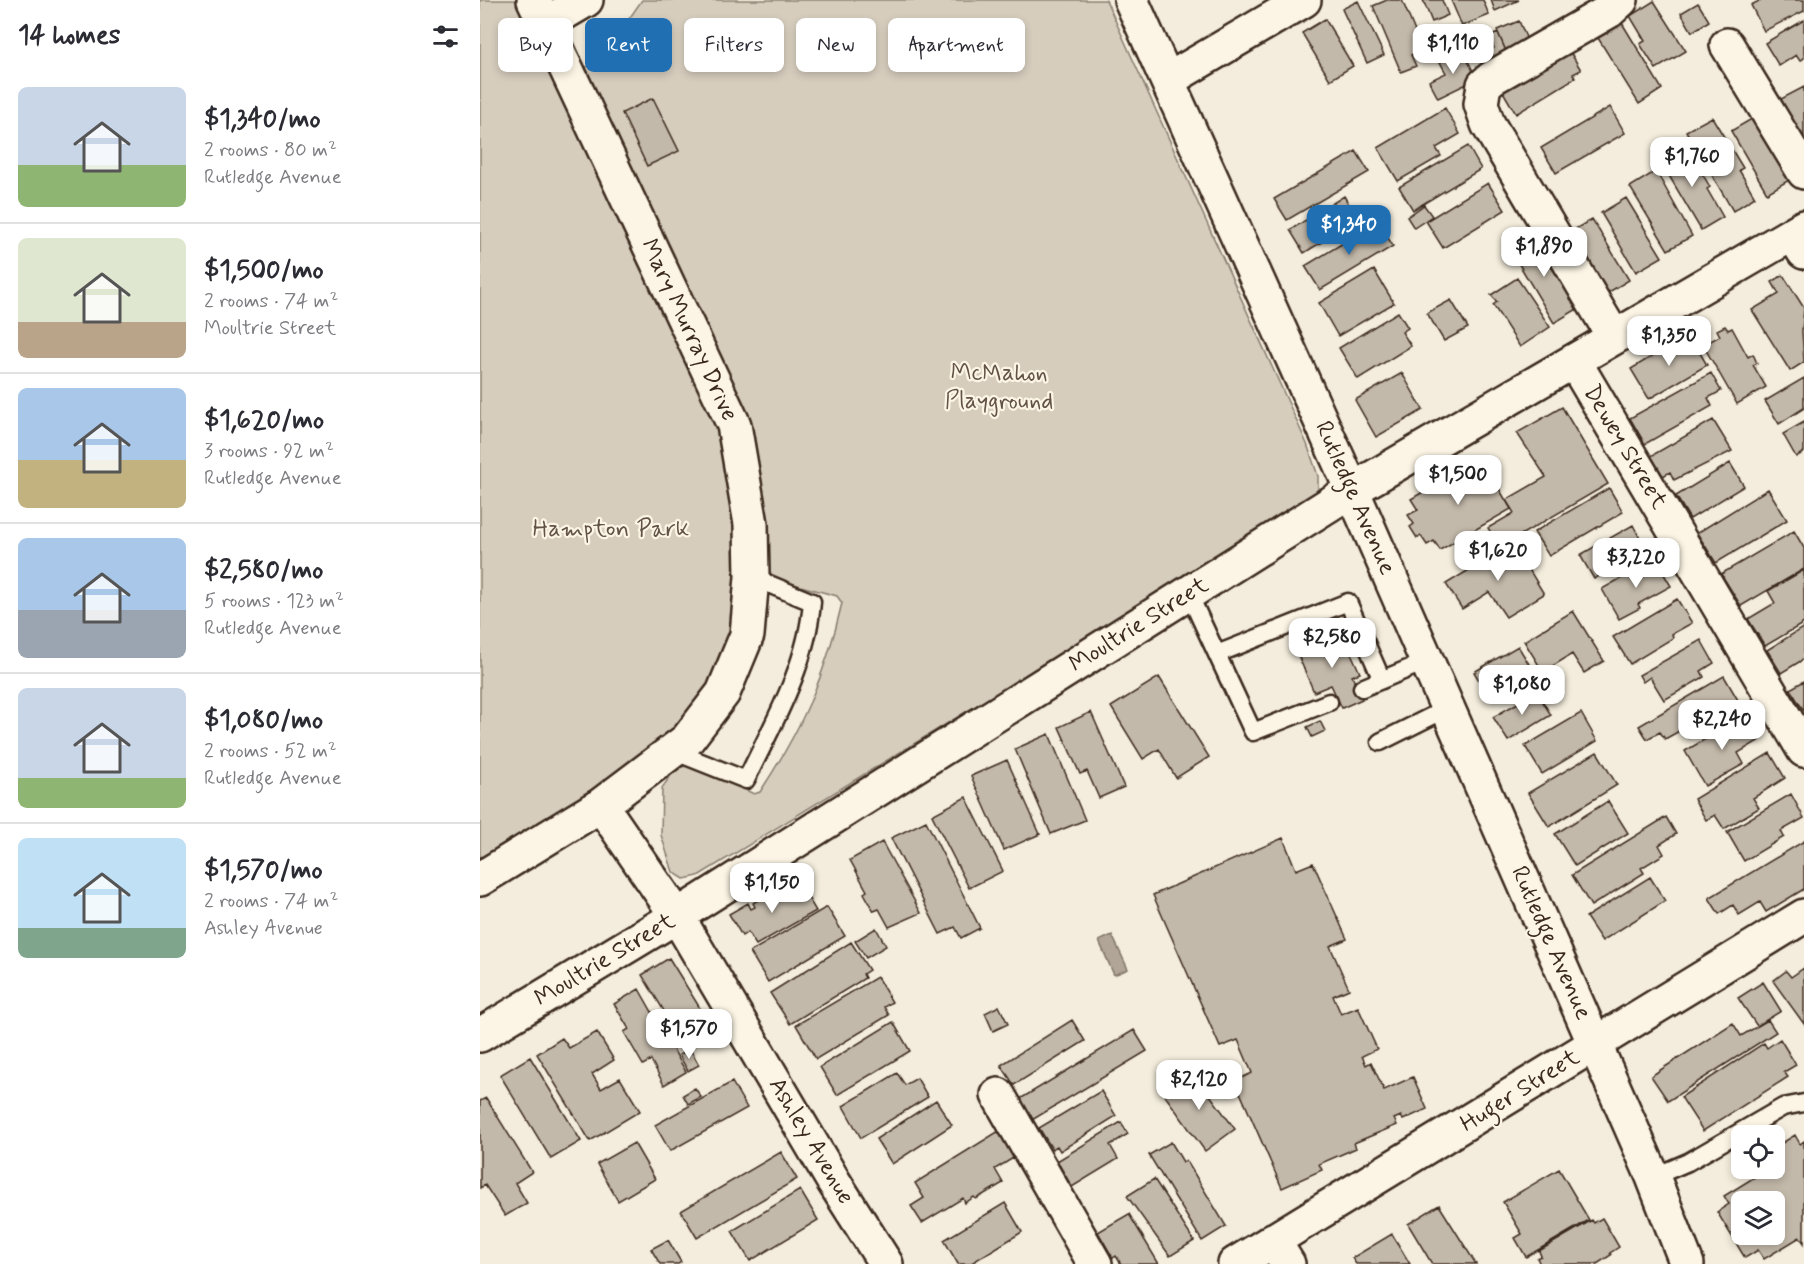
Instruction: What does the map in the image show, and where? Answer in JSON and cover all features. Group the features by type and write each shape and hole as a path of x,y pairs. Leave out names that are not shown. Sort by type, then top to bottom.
{"street":[{"path":"540,12 586,0"},
{"name":"Rutledge Avenue","path":"1131,0 1448,708 1653,1178 1687,1264"},
{"path":"1168,80 1304,0"},
{"path":"1614,337 1488,123 1481,104 1484,84 1492,78 1609,11 1621,0"},
{"name":"Mary Murray Drive","path":"480,879 601,805 687,740 723,693 747,635 752,577 751,524 734,425 540,12"},
{"path":"1727,45 1804,172"},
{"name":"Moultrie Street","path":"480,1035 677,916 1352,490 1614,337 1800,237"},
{"name":"Dewey Street","path":"1574,361 1804,750"},
{"name":"Ashley Avenue","path":"601,805 677,916 834,1182 886,1264"},
{"name":"Huger Street","path":"1235,1264 1281,1252 1595,1045 1804,916"},
{"path":"998,1095 1095,1264"}],"lane":[{"path":"673,751 746,780 776,717 800,663 812,602 752,577"},
{"path":"1189,594 1252,732 1329,702"},
{"path":"1217,654 1348,602 1382,680"},
{"path":"1362,688 1427,661"},
{"path":"1380,742 1448,708"},
{"path":"1653,1178 1688,1162 1783,1107 1804,1103"}],"green space":[{"name":"Hampton Park","path":"480,0 521,0 529,18 498,18 498,72 555,72 724,430 744,531 730,640 712,685 683,726 643,764 480,867"},
{"name":"McMahon Playground","path":"642,0 1106,0 1307,444 1318,476 1318,489 1307,503 698,876 684,879 673,872 661,835 662,788 676,768 692,765 754,794 760,792 800,724 820,678 842,603 837,596 775,579 765,565 756,475 582,68 585,67 585,72 672,72 672,18 630,18"}],"shaded area":[{"path":"1112,935 1128,969 1114,975 1099,941"}],"building":[{"path":"1387,0 1402,0 1423,51 1411,55 1416,66 1401,72 1373,6"},
{"path":"1423,0 1442,0 1448,15 1432,22"},
{"path":"1451,0 1483,0 1489,15 1462,26"},
{"path":"1491,0 1519,0 1495,11"},
{"path":"1761,0 1804,0 1804,11 1764,31 1751,5"},
{"path":"1358,1 1384,55 1367,63 1342,9"},
{"path":"1654,1 1686,51 1656,69 1640,44 1645,41 1630,16"},
{"path":"1698,3 1709,21 1692,32 1681,13"},
{"path":"1325,19 1353,66 1330,80 1302,33"},
{"path":"1804,20 1804,58 1800,61 1796,55 1779,66 1765,43"},
{"path":"1519,21 1531,49 1509,58 1497,30"},
{"path":"1622,23 1662,89 1639,104 1598,38"},
{"path":"1498,33 1509,58 1493,65 1488,51 1494,48 1489,37"},
{"path":"1566,45 1581,70 1573,74 1575,78 1516,114 1499,85"},
{"path":"1463,51 1477,79 1438,98 1429,81 1446,73 1440,62"},
{"path":"1804,87 1804,138 1802,139 1781,99"},
{"path":"653,98 679,151 647,166 622,113"},
{"path":"1610,107 1625,133 1556,173 1541,148"},
{"path":"1445,108 1460,134 1436,148 1441,156 1398,181 1378,148"},
{"path":"1712,117 1743,168 1739,170 1755,197 1733,211 1686,131"},
{"path":"1755,117 1791,179 1767,193 1731,131"},
{"path":"1468,146 1481,169 1413,210 1399,187"},
{"path":"1687,147 1710,187 1707,189 1723,217 1701,230 1661,162"},
{"path":"1356,151 1369,172 1287,220 1274,199"},
{"path":"1656,171 1692,236 1668,250 1630,187"},
{"path":"1488,183 1505,210 1443,248 1426,221"},
{"path":"1344,196 1358,220 1304,253 1290,230"},
{"path":"1626,198 1662,257 1636,272 1601,213"},
{"path":"1424,205 1432,216 1414,228 1407,217"},
{"path":"1592,219 1629,280 1604,295 1567,234"},
{"path":"1378,222 1393,246 1320,290 1305,266"},
{"path":"1535,234 1579,308 1554,323 1510,249"},
{"path":"1374,270 1394,303 1338,336 1319,303"},
{"path":"1783,275 1804,308 1802,331 1804,362 1790,371 1752,310 1779,294 1772,282"},
{"path":"1517,278 1550,327 1520,347 1493,305 1497,302 1491,295"},
{"path":"1451,300 1468,328 1444,341 1427,313"},
{"path":"1398,312 1408,328 1402,332 1411,346 1358,379 1339,348"},
{"path":"1725,326 1728,330 1732,328 1748,357 1753,354 1757,363 1753,365 1766,387 1737,404 1703,345 1720,336 1717,330"},
{"path":"1689,334 1707,365 1649,399 1631,369"},
{"path":"1402,373 1423,410 1376,437 1355,400"},
{"path":"1711,373 1721,391 1708,398 1712,406 1645,444 1630,418"},
{"path":"1804,378 1804,408 1779,424 1765,401"},
{"path":"1562,407 1608,484 1500,547 1488,528 1514,513 1506,500 1546,477 1517,433"},
{"path":"1713,420 1732,451 1674,480 1670,472 1663,476 1651,456"},
{"path":"1804,422 1804,452 1796,457 1783,434"},
{"path":"1481,458 1511,509 1440,550 1434,541 1427,545 1421,536 1417,538 1410,527 1414,524 1408,515 1418,510 1411,499"},
{"path":"1730,463 1744,486 1690,519 1676,496"},
{"path":"1609,488 1623,512 1549,556 1534,532"},
{"path":"1768,489 1787,520 1716,563 1697,533"},
{"path":"1633,525 1646,550 1594,579 1580,555"},
{"path":"1794,531 1804,548 1804,569 1741,606 1721,574"},
{"path":"1513,543 1544,594 1506,617 1489,592 1462,609 1446,584"},
{"path":"1655,559 1671,586 1638,604 1640,608 1619,619 1602,589"},
{"path":"1804,570 1804,623 1765,646 1748,619 1775,603 1768,591"},
{"path":"1677,599 1692,623 1672,634 1673,638 1630,664 1613,637"},
{"path":"1573,611 1604,661 1584,673 1572,654 1543,672 1524,641"},
{"path":"1804,627 1804,659 1781,673 1767,650"},
{"path":"1342,633 1360,673 1352,676 1362,699 1342,708 1331,685 1314,692 1297,653"},
{"path":"1701,640 1714,663 1701,671 1704,677 1664,700 1650,677 1643,682 1639,675"},
{"path":"1518,646 1532,669 1488,695 1474,672"},
{"path":"1724,676 1742,707 1689,738 1683,729 1665,739 1660,732 1647,739 1639,726"},
{"path":"1159,677 1209,757 1176,778 1159,749 1143,759 1111,707"},
{"path":"1804,681 1804,711 1790,689"},
{"path":"1537,692 1551,715 1508,741 1493,717"},
{"path":"1091,712 1124,787 1099,798 1087,771 1080,774 1059,727"},
{"path":"1581,713 1597,741 1542,774 1525,746"},
{"path":"1746,715 1760,740 1738,753 1744,764 1705,786 1685,751"},
{"path":"1320,721 1325,731 1312,737 1307,727"},
{"path":"1049,734 1085,820 1051,834 1015,749"},
{"path":"1597,752 1617,785 1549,827 1528,793"},
{"path":"1770,753 1785,778 1753,798 1759,808 1724,829 1715,815 1706,820 1694,799"},
{"path":"1007,760 1040,834 1004,850 971,776"},
{"path":"1791,794 1804,818 1781,831 1784,837 1744,861 1727,832"},
{"path":"966,797 1003,871 969,888 932,815"},
{"path":"1608,801 1628,833 1575,866 1555,834"},
{"path":"1666,817 1676,834 1659,845 1664,854 1641,868 1644,873 1591,906 1572,875"},
{"path":"926,821 980,928 961,938 955,927 940,934 891,838"},
{"path":"1283,838 1296,870 1313,863 1347,939 1330,946 1349,989 1333,996 1341,1014 1358,1007 1377,1049 1362,1056 1366,1065 1371,1062 1384,1090 1413,1077 1427,1109 1403,1120 1401,1116 1394,1119 1397,1125 1354,1143 1356,1148 1319,1164 1322,1170 1282,1188 1235,1081 1252,1073 1238,1040 1220,1047 1153,895"},
{"path":"1804,841 1804,889 1766,912 1760,902 1739,915 1733,905 1719,914 1709,898"},
{"path":"882,842 921,913 889,927 879,909 874,911 864,893 867,891 850,860"},
{"path":"1650,877 1665,901 1602,941 1586,917"},
{"path":"789,882 796,895 804,891 816,911 756,945 748,932 742,936 729,914 748,903 751,909 755,907 753,903"},
{"path":"827,907 845,936 768,982 750,952"},
{"path":"876,928 886,946 866,958 855,941"},
{"path":"851,942 869,970 863,974 865,978 790,1024 770,993"},
{"path":"669,958 711,1026 683,1042 642,975"},
{"path":"1804,968 1804,1024 1773,981 1786,971 1791,977"},
{"path":"877,977 892,1002 884,1007 889,1015 816,1059 796,1025"},
{"path":"1763,982 1781,1011 1757,1026 1738,998"},
{"path":"639,989 686,1072 664,1085 651,1060 643,1065 624,1032 629,1029 614,1004"},
{"path":"999,1006 1008,1024 993,1031 985,1013"},
{"path":"1072,1020 1085,1041 1014,1085 1001,1065"},
{"path":"1768,1020 1776,1032 1668,1101 1651,1076 1733,1023 1741,1036"},
{"path":"893,1022 910,1051 837,1095 820,1067"},
{"path":"1134,1030 1147,1051 1032,1120 1020,1099"},
{"path":"597,1032 614,1060 592,1074 601,1089 620,1078 640,1111 590,1141 537,1054 562,1038 569,1048"},
{"path":"1780,1039 1796,1065 1784,1072 1788,1077 1703,1131 1681,1097 1764,1043 1767,1048"},
{"path":"690,1049 699,1065 688,1071 679,1055"},
{"path":"530,1057 581,1141 551,1159 500,1075"},
{"path":"1193,1072 1235,1129 1205,1151 1163,1093"},
{"path":"897,1073 905,1085 917,1078 928,1097 861,1138 843,1106"},
{"path":"732,1082 747,1108 670,1151 655,1125"},
{"path":"695,1088 701,1097 688,1104 683,1095"},
{"path":"1101,1091 1116,1116 1060,1151 1057,1146 1052,1149 1039,1128"},
{"path":"486,1098 532,1172 515,1183 527,1203 505,1216 485,1185 480,1188 480,1101"},
{"path":"936,1100 952,1125 892,1164 876,1139"},
{"path":"1121,1122 1128,1134 1110,1145 1118,1159 1072,1187 1057,1161"},
{"path":"999,1131 1015,1157 995,1169 1003,1183 976,1199 974,1197 965,1203 963,1198 922,1223 911,1206 924,1198 915,1183"},
{"path":"1795,1135 1800,1144 1804,1141 1804,1243 1800,1237 1764,1259 1758,1250 1745,1258 1737,1245 1785,1245 1785,1191 1732,1191 1752,1179 1785,1179 1785,1141"},
{"path":"1171,1142 1183,1162 1186,1160 1226,1226 1202,1241 1149,1155"},
{"path":"634,1143 655,1179 618,1201 597,1164"},
{"path":"781,1152 797,1179 697,1238 681,1211"},
{"path":"1559,1169 1589,1220 1526,1257 1515,1238 1522,1234 1503,1202"},
{"path":"1154,1179 1194,1241 1170,1256 1127,1196"},
{"path":"800,1190 818,1220 750,1261 732,1231"},
{"path":"1731,1192 1731,1235 1717,1212 1729,1204 1724,1196"},
{"path":"1005,1203 1022,1232 970,1264 958,1264 944,1240"},
{"path":"1439,1205 1476,1264 1432,1264 1408,1224"},
{"path":"1129,1214 1159,1264 1121,1264 1116,1256 1113,1258 1098,1232"},
{"path":"1602,1218 1619,1247 1610,1253 1611,1255 1597,1264 1540,1264 1537,1258 1541,1256 1539,1251 1592,1220 1594,1223"},
{"path":"1392,1234 1410,1264 1356,1264 1352,1258"},
{"path":"668,1240 681,1262 678,1264 660,1264 651,1249"}]}
